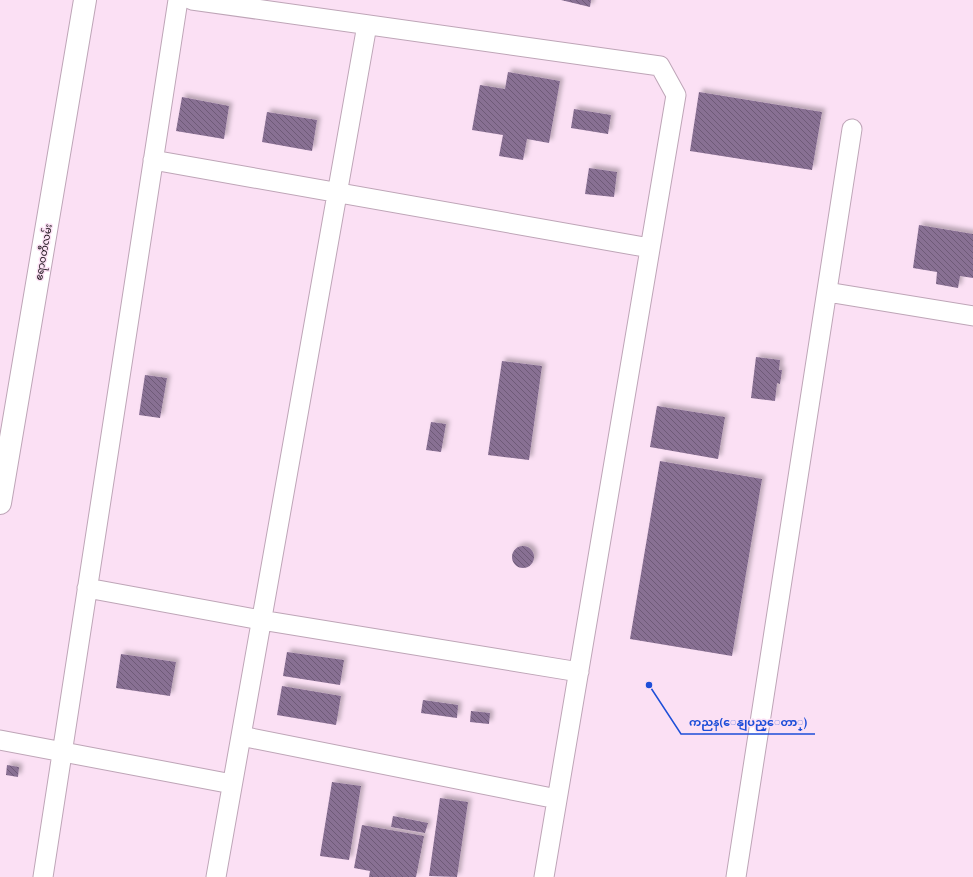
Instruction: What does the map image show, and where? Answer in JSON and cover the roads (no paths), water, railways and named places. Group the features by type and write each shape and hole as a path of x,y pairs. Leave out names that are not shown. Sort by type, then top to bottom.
{"street":[{"name":"ဧရာဝတီလမ်း","path":"0,503 85,0"},
{"path":"42,877 178,0"},
{"path":"192,0 660,66 676,95 544,877"},
{"path":"216,877 368,25"},
{"path":"736,877 852,129"},
{"path":"153,160 650,248"},
{"path":"827,292 973,316"},
{"path":"87,588 261,620 579,672"},
{"path":"241,736 558,799"},
{"path":"0,740 232,784"}],"place":[{"name":"ကညန(ေနျပည္ေတာ္)","path":"649,685"}]}
